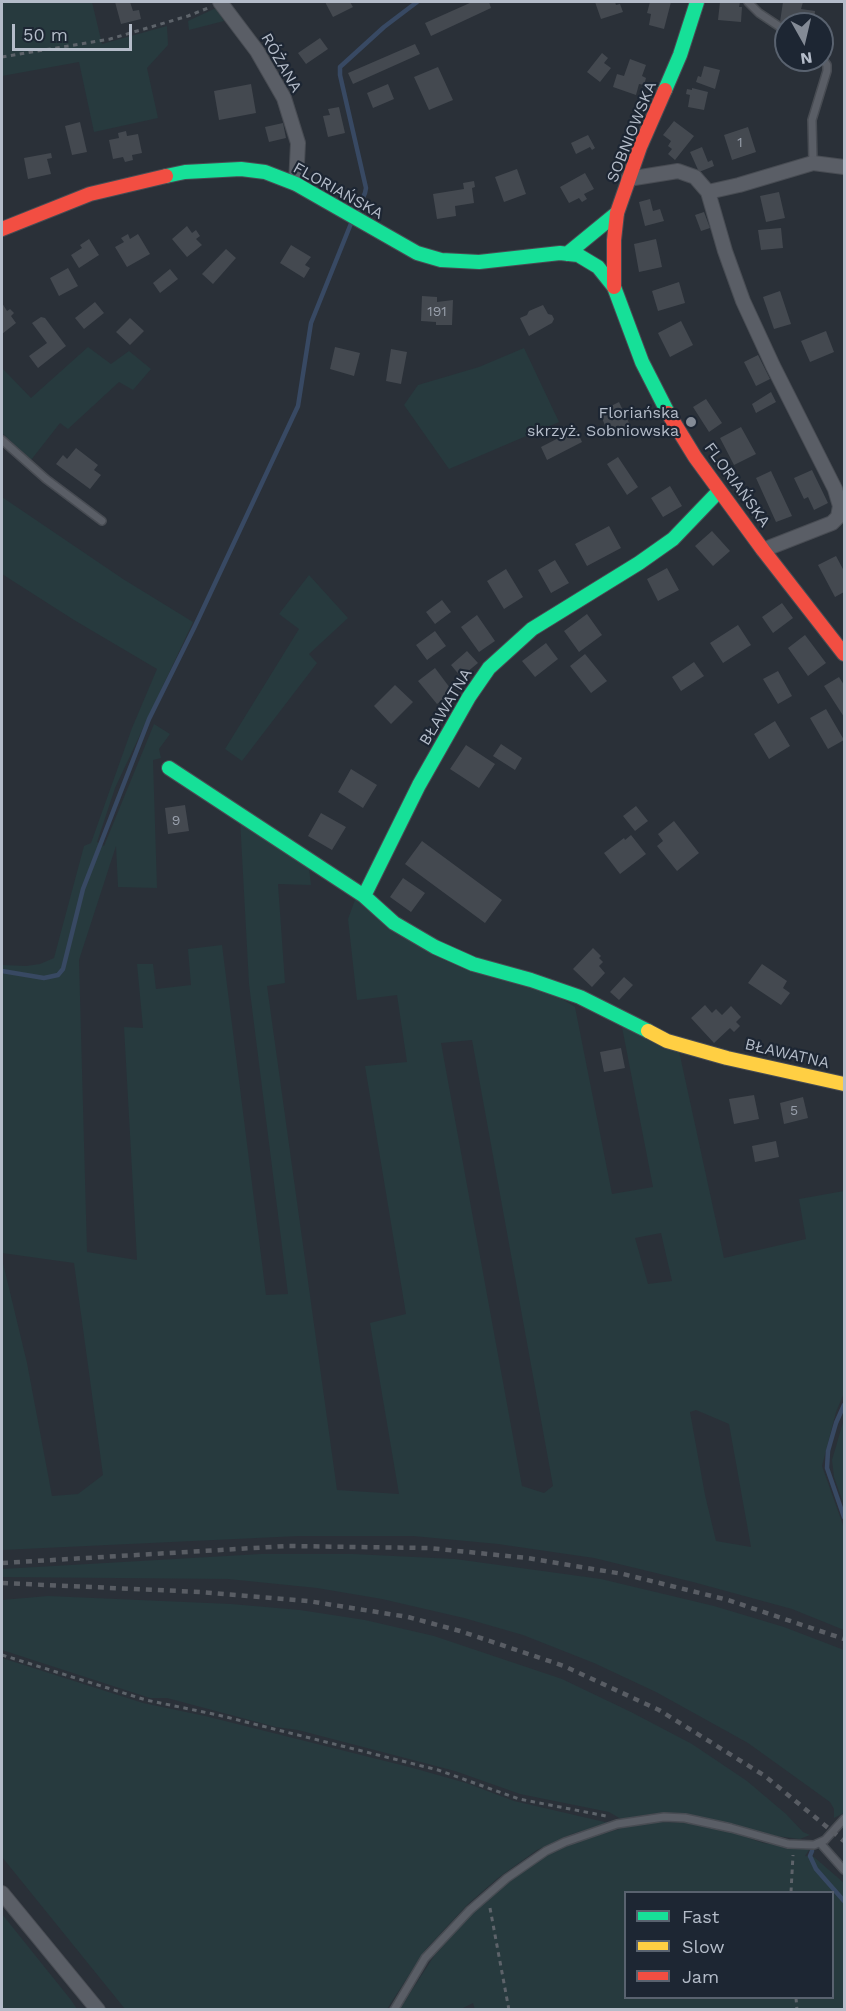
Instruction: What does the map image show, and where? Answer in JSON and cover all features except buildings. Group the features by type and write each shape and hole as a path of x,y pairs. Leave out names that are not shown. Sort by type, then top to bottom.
{"street":[{"name":"RÓŻANA","path":"220,2 257,51 284,98 298,143 296,184"},
{"name":"SOBNIOWSKA","path":"617,213 648,127 680,55 697,2"},
{"path":"708,192 813,163 844,167"},
{"name":"FLORIAŃSKA","path":"2,230 90,194 185,172 225,169 253,170 296,184 404,247 441,260 479,262 560,253 578,255 606,275 614,287 642,362 664,406 695,457 763,550 844,654"},
{"path":"628,180 678,171 695,177 708,192 725,251 743,301 835,489 840,506 838,517 832,523 763,550"},
{"path":"567,254 617,213"},
{"name":"FLORIAŃSKA","path":"614,287 614,240 617,213"},
{"name":"BŁAWATNA","path":"364,896 419,784 468,697 489,668 532,629 639,563 673,539 719,491"},
{"name":"BŁAWATNA","path":"169,768 364,896 394,923 435,947 473,964 531,980 580,997 667,1041 727,1058 844,1084"},
{"path":"2,1893 98,2010"}],"lane":[{"path":"748,2 774,23"},
{"path":"813,163 812,120 827,72"},
{"path":"2,440 46,479 102,520"},
{"path":"394,2010 425,1958 470,1910 507,1878 546,1851 574,1838 643,1818 685,1818 793,1844 814,1845 820,1843 844,1819"},
{"path":"821,1844 844,1870"}],"path":[{"path":"2,57 110,39 188,16 220,2"},
{"path":"2,1655 146,1700 438,1770 519,1799 602,1815 617,1824"},
{"path":"791,1891 793,1844"},
{"path":"487,1894 509,2010"}],"green space":[{"path":"2,2 92,2 102,44 167,26 168,45 147,68 158,118 94,132 79,62 2,76"},
{"path":"216,8 224,21 189,30 188,21"},
{"path":"88,347 111,364 129,351 151,369 133,390 119,382 68,429 60,423 31,460 2,433 2,370 31,398"},
{"path":"524,348 559,422 449,469 404,405 418,385 479,367"},
{"path":"2,497 123,579 193,622 115,788 97,842 104,846 154,724 170,734 159,749 161,758 153,760 157,888 118,887 116,846 79,960 87,1252 137,1260 124,1027 143,1028 137,964 153,964 156,989 191,985 188,949 222,945 266,1295 288,1294 249,984 240,819 309,868 311,885 278,884 285,983 267,986 337,1490 399,1494 370,1323 406,1314 365,1066 407,1062 397,995 357,1000 348,919 356,897 375,913 549,991 575,1007 612,1194 653,1187 622,1027 679,1051 724,1258 806,1239 799,1199 844,1191 844,1393 836,1412 822,1466 844,1528 844,1630 792,1609 693,1582 594,1558 498,1544 413,1536 299,1536 2,1550 2,1259 27,1363 52,1496 78,1494 103,1475 74,1263 2,1253 2,965 26,966 40,964 54,958 84,846 91,843 132,728 157,669 2,574","holes":["472,1040 553,1486 544,1493 522,1486 441,1043","661,1233 672,1281 648,1284 635,1238","696,1410 729,1424 751,1547 716,1541 690,1412"]},
{"path":"309,575 348,618 309,654 317,663 242,761 225,749 299,629 279,614"},
{"path":"844,1419 844,1505 834,1477 832,1460"},
{"path":"261,1554 353,1554 455,1559 601,1579 714,1606 784,1627 844,1650 844,1813 834,1818 834,1809 830,1802 748,1743 656,1692 594,1663 523,1635 464,1618 382,1599 317,1588 228,1579 2,1577 2,1569"},
{"path":"48,1596 231,1604 300,1610 365,1620 434,1636 562,1679 692,1744 747,1781 786,1814 803,1832 810,1835 800,1839 776,1836 689,1815 657,1813 621,1819 609,1812 520,1794 455,1771 298,1730 276,1727 167,1698 150,1698 2,1650 2,1600"},
{"path":"2,1658 143,1703 205,1716 413,1768 466,1783 514,1801 609,1823 572,1834 537,1850 498,1878 468,1904 426,1949 387,2009 125,2009 2,1857"},
{"path":"657,1822 690,1823 717,1827 763,1843 808,1849 805,1856 814,1857 844,1883 844,2009 475,2010 473,2003 461,2009 399,2010 434,1956 478,1907 537,1860 578,1841 626,1827"},
{"path":"2,1914 71,2000 77,2009 2,2009"}],"waterway":[{"path":"356,213 366,188 340,67 384,27 417,2"},
{"path":"2,971 44,978 58,975 63,969 83,889 149,719 298,406 311,323 352,221"},
{"path":"844,1405 828,1451 827,1468 844,1517"},
{"path":"812,1851 810,1856 816,1869 844,1901"}],"railway":[{"path":"2,1563 287,1546 429,1548 527,1558 623,1574 728,1600 844,1639"},
{"path":"2,1583 201,1592 308,1601 408,1617 460,1631 564,1666 659,1710 765,1776 844,1841"}],"traffic: fast":[{"path":"665,90 680,55 697,2"},
{"path":"166,176 185,172 241,169 265,172 296,184 417,253 441,260 479,262 560,253 578,255 598,267 614,287 642,362 668,413"},
{"path":"567,254 617,213"},
{"path":"364,896 419,785 469,697 489,668 532,629 639,563 673,539 719,491"},
{"path":"169,768 364,896 394,923 435,947 473,964 531,980 580,997 648,1031"}],"traffic: slow":[{"path":"648,1031 667,1041 727,1058 844,1084"}],"traffic: jam":[{"path":"614,287 614,240 617,213 640,147 665,90"},
{"path":"2,229 90,194 166,176"},
{"path":"668,413 695,457 763,550 844,654"}],"place":[{"name":"Floriańska skrzyż. Sobniowska","path":"691,422"}]}
